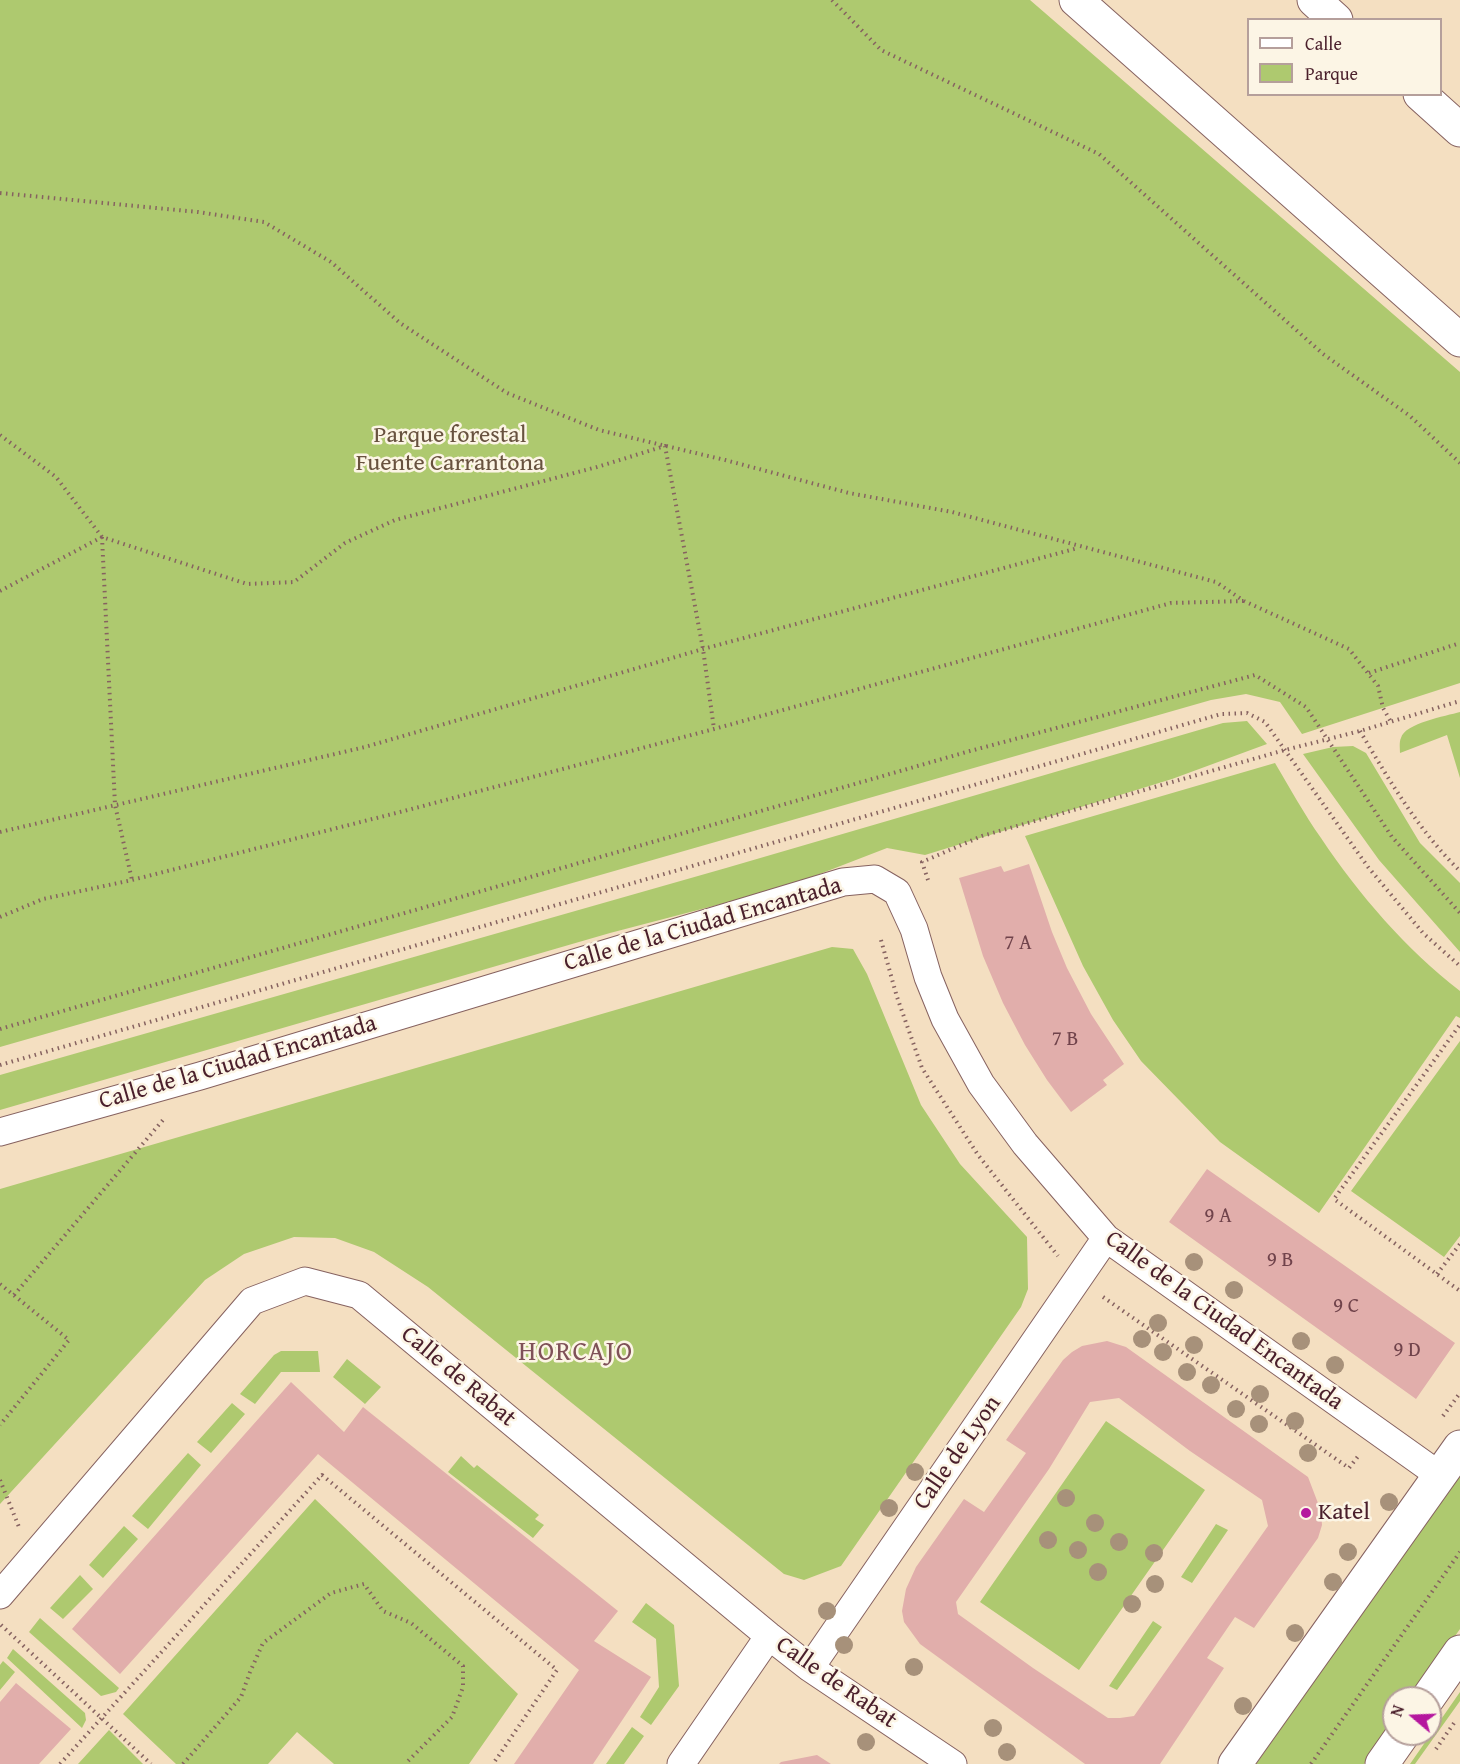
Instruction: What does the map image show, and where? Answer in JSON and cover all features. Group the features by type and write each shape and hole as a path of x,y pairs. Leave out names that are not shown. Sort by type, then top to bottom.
{"main road":[{"path":"1076,0 1460,340"},
{"path":"1314,0 1334,18"},
{"path":"1422,96 1460,130"},
{"path":"1235,1764 1460,1447"},
{"path":"1436,1686 1460,1652"},
{"path":"1382,1764 1394,1746"}],"street":[{"name":"Calle de la Ciudad Encantada","path":"0,1132 200,1076 843,882 875,879 897,891 914,929 928,977 945,1019 981,1084 1025,1144 1106,1238 1439,1475"},
{"name":"Calle de Lyon","path":"810,1668 1106,1238"},
{"name":"Calle de Rabat","path":"0,1594 252,1301 305,1281 359,1295 810,1668 953,1764"},
{"path":"681,1764 770,1636"}],"path":[{"path":"832,0 881,50 1099,154 1323,354 1410,416 1460,463"},
{"path":"0,193 198,212 264,222 331,262 400,322 507,393 599,430 849,493 952,512 1216,582 1244,601 1349,649 1378,686 1383,708 1391,722"},
{"path":"0,435 56,477 102,537 247,584 294,582 345,543 395,520 597,467 665,446"},
{"path":"665,446 703,649 714,729"},
{"path":"0,591 102,537"},
{"path":"102,537 115,806 132,880"},
{"path":"0,832 365,747 703,649 1081,547"},
{"path":"0,917 43,899 132,880 404,811 714,729 1171,603 1244,601"},
{"path":"1370,673 1460,643"},
{"path":"0,1029 970,751 1255,675 1306,707 1392,837 1460,913"},
{"path":"929,881 922,862 982,836 1460,701"},
{"path":"1360,731 1387,776 1439,850 1460,871"},
{"path":"1460,1026 1334,1199 1460,1291"},
{"path":"14,1295 200,1076"},
{"path":"1437,1274 1460,1244"},
{"path":"0,1284 69,1340 0,1425"},
{"path":"1437,1421 1446,1413 1460,1393"},
{"path":"60,1764 322,1475 557,1670 493,1764"},
{"path":"0,1480 32,1557"},
{"path":"1311,1764 1460,1551"},
{"path":"183,1764 241,1697 263,1643 331,1593 364,1584 383,1611 411,1623 463,1666 463,1688 452,1717 405,1764"},
{"path":"0,1625 150,1764"},
{"path":"1431,1756 1454,1722"}],"green space":[{"name":"Parque forestal Fuente Carrantona","path":"0,0 1030,0 1460,372 1460,683 1302,734 1280,702 1246,694 1211,700 0,1047"},
{"path":"1460,712 1460,778 1447,735 1400,753 1401,738 1410,728"},
{"path":"1247,721 1267,744 1172,779 925,855 887,848 786,887 610,933 0,1110 0,1075 726,868 1223,723"},
{"path":"1353,746 1366,753 1420,843 1460,883 1460,952 1379,860 1303,754 1333,747"},
{"path":"1275,763 1315,829 1367,900 1402,939 1460,991 1460,1018 1456,1016 1319,1213 1220,1142 1141,1061 1113,1020 1083,966 1025,836"},
{"path":"832,947 853,949 867,974 921,1105 960,1164 1027,1237 1028,1289 1021,1307 841,1566 804,1580 784,1574 428,1287 374,1252 335,1238 294,1237 244,1254 205,1280 0,1504 0,1189"},
{"path":"1460,1041 1460,1236 1444,1257 1351,1191"},
{"path":"281,1351 318,1351 320,1372 281,1372 255,1404 240,1394 274,1355"},
{"path":"347,1359 381,1387 365,1404 333,1377"},
{"path":"232,1403 245,1414 211,1453 197,1442"},
{"path":"1106,1421 1205,1490 1079,1670 980,1602"},
{"path":"188,1453 201,1465 148,1529 132,1516"},
{"path":"461,1456 474,1468 477,1465 539,1515 535,1519 544,1525 533,1538 448,1472"},
{"path":"1460,1474 1460,1629 1420,1686 1382,1686 1382,1738 1364,1764 1256,1764"},
{"path":"315,1499 518,1694 469,1764 334,1764 297,1732 268,1764 176,1764 123,1714"},
{"path":"1216,1524 1228,1530 1192,1583 1181,1577"},
{"path":"124,1526 138,1539 103,1578 89,1565"},
{"path":"80,1575 93,1589 63,1619 50,1608"},
{"path":"646,1603 674,1625 679,1686 651,1725 640,1717 659,1687 656,1639 632,1622"},
{"path":"40,1618 119,1688 116,1692 101,1696 29,1632"},
{"path":"1153,1621 1162,1627 1117,1690 1109,1686"},
{"path":"13,1649 85,1713 86,1720 82,1728 7,1658"},
{"path":"3,1661 15,1672 0,1690 0,1665"},
{"path":"1460,1692 1460,1701 1442,1726 1442,1718"},
{"path":"632,1727 644,1736 624,1764 606,1764"},
{"path":"109,1730 143,1764 78,1764"},
{"path":"1422,1746 1428,1746 1415,1764 1410,1764"}],"building":[{"path":"1029,864 1067,968 1091,1014 1124,1064 1103,1080 1107,1085 1071,1112 1025,1045 1003,1003 983,956 959,878 1001,866 1004,872"},
{"path":"1207,1169 1455,1343 1416,1399 1169,1222"},
{"path":"1107,1341 1126,1347 1308,1477 1321,1511 1322,1525 1318,1538 1254,1628 1235,1617 1207,1658 1224,1668 1160,1764 1085,1764 920,1644 904,1622 902,1611 906,1589 916,1567 964,1499 984,1512 1026,1453 1006,1440 1063,1360 1082,1346","holes":["1119,1398 1190,1451 1262,1500 1268,1526 1134,1716 1108,1718 958,1614 956,1602 1049,1469 1090,1402"]},
{"path":"291,1382 344,1432 363,1407 618,1611 594,1641 651,1677 593,1764 514,1764 579,1670 318,1454 120,1674 72,1629"},
{"path":"16,1683 71,1729 39,1764 0,1764 0,1702"},
{"path":"817,1755 831,1764 779,1764 781,1762"}],"place":[{"name":"Katel","path":"1306,1513"}],"district":[{"name":"HORCAJO","path":"576,1353"}]}
